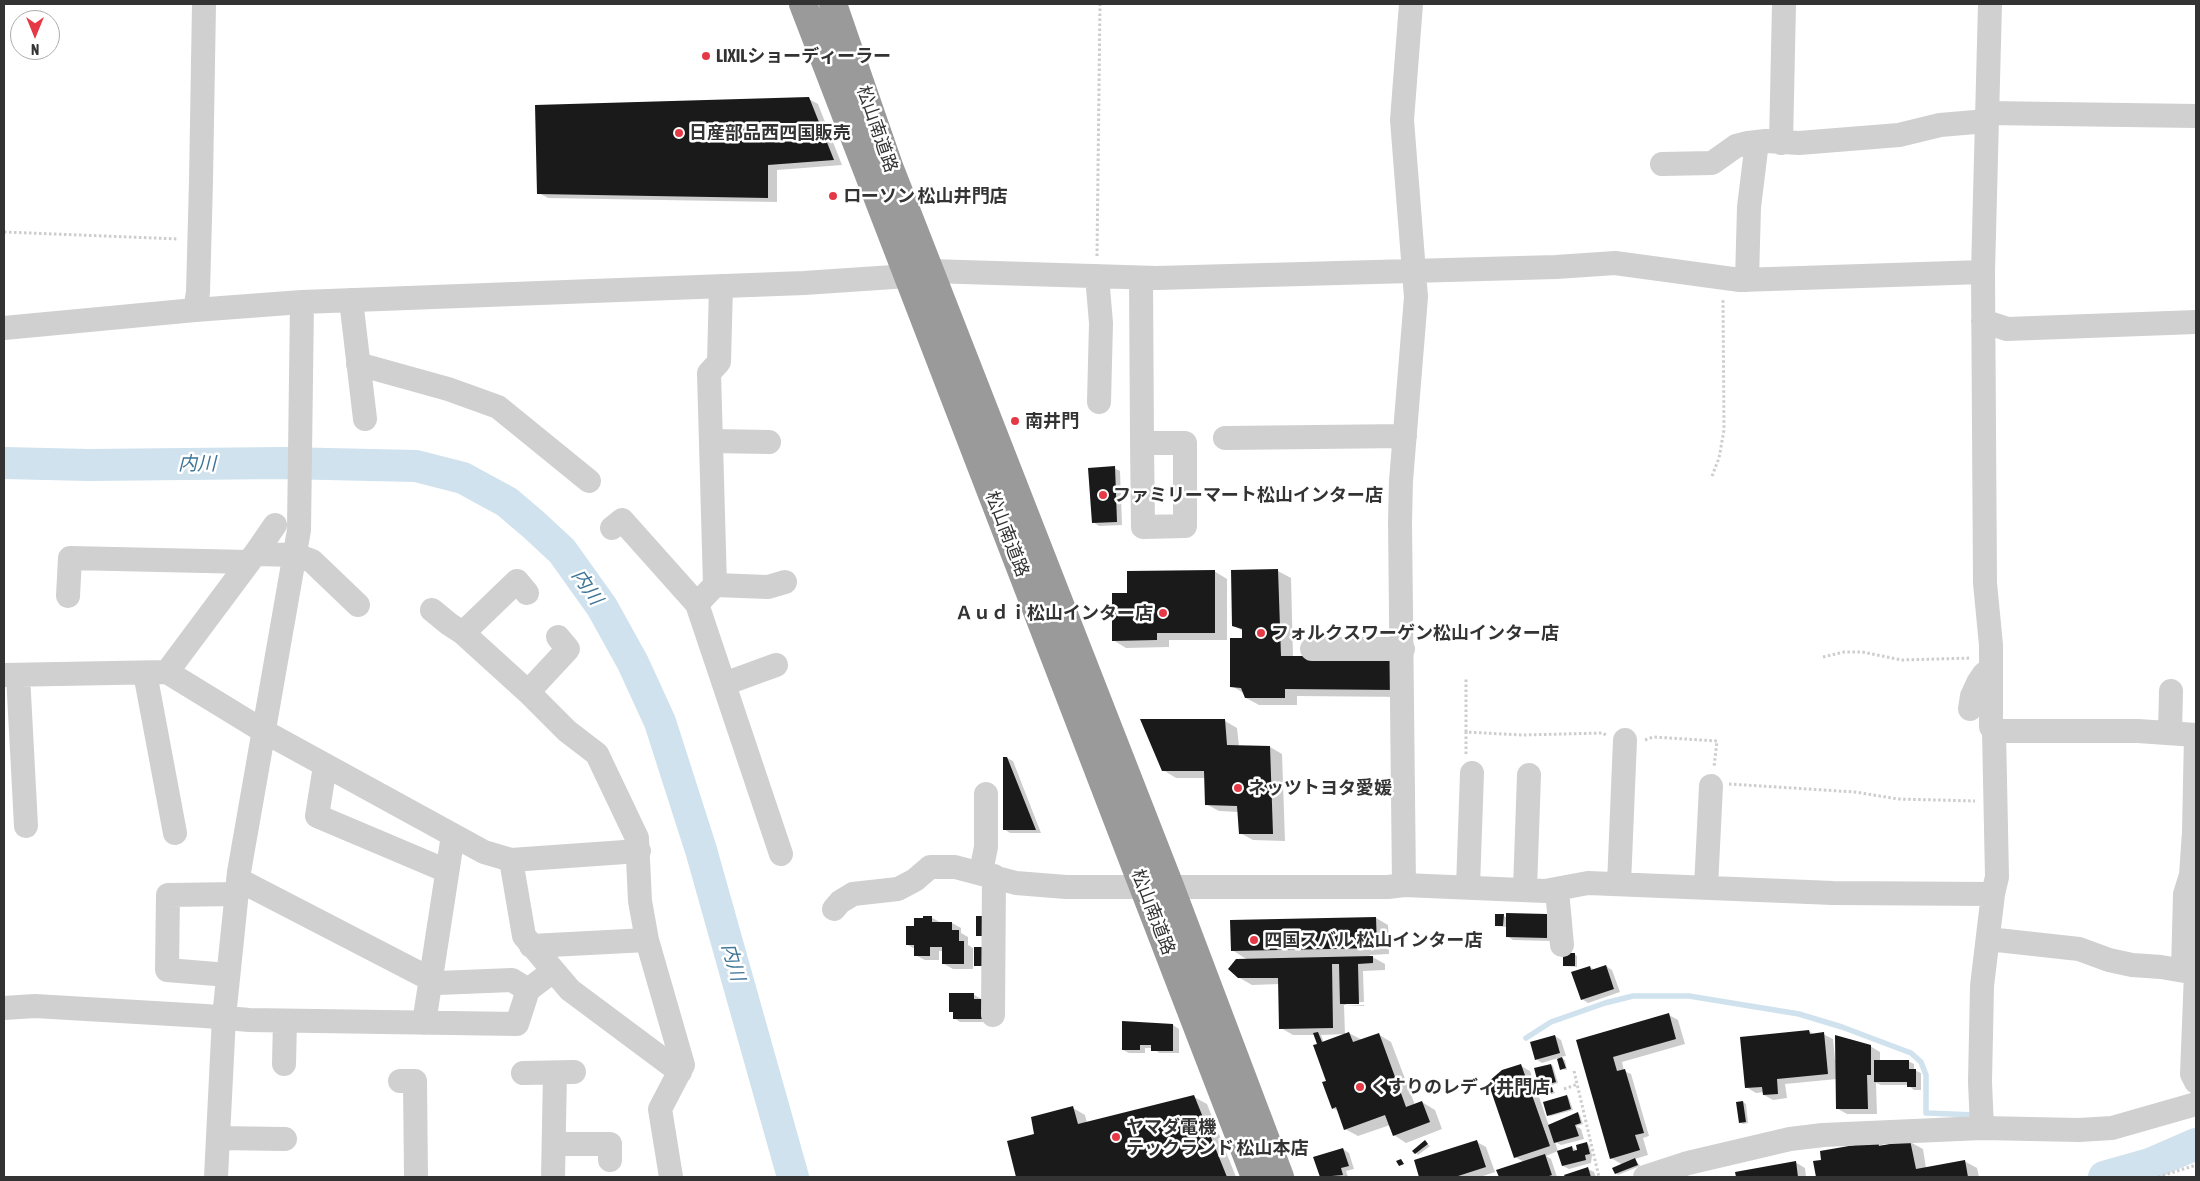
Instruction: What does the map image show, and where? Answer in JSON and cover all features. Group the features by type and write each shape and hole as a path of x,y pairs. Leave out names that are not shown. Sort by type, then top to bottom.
{"highway":[{"name":"松山南道路","path":"803,4 919,274 1170,886 1280,1177"},
{"name":"松山南道路","path":"833,4 890,166 919,274 1143,887 1255,1177"}],"street":[{"path":"195,310 200,240 204,4"},
{"path":"1404,885 1403,649 1400,522 1405,436 1415,325 1414,272 1402,120 1411,4"},
{"path":"1780,143 1784,4"},
{"path":"1982,1128 1980,1082 1981,1016 1992,894 1996,877 1994,731 1991,727 1991,663 1985,583 1986,410 1984,272 1990,4"},
{"path":"1662,164 1712,163 1736,146 1757,142 1780,143 1899,136 1940,125 1987,117 2196,116"},
{"path":"1747,280 1750,207 1757,142"},
{"path":"4,328 302,302 804,283 919,274 1141,278 1414,272 1556,267 1615,262 1747,280 1984,272"},
{"path":"1097,276 1101,323 1099,402"},
{"path":"1141,278 1142,443"},
{"path":"697,604 715,585 709,373 719,362 720,286"},
{"path":"351,300 365,419"},
{"path":"216,1177 224,1017 238,887 296,555 299,496 302,302"},
{"path":"1984,321 2007,329 2196,322"},
{"path":"358,364 448,389 498,407 589,480"},
{"path":"1225,438 1405,436"},
{"path":"711,441 769,442"},
{"path":"612,528 622,520 697,604 781,854"},
{"path":"175,833 156,672 252,558 275,525"},
{"path":"68,596 70,558 252,558 296,555 312,562 358,605"},
{"path":"463,632 517,581 527,593"},
{"path":"715,585 768,587 785,582"},
{"path":"432,610 449,624 463,632 567,730 597,754 637,838 640,901 647,940 683,1065 660,1110 671,1177"},
{"path":"528,692 568,649 558,637"},
{"path":"1312,649 1403,649"},
{"path":"1970,709 1972,696 1991,663"},
{"path":"724,684 776,665"},
{"path":"32,815 15,761 11,675 156,672 484,852 511,860 639,851"},
{"path":"2170,733 2171,691"},
{"path":"1994,731 2096,731 2196,735 2193,880 2185,894 2192,972 2192,1074 2196,1082"},
{"path":"1619,884 1627,740"},
{"path":"325,766 317,816 447,870"},
{"path":"1468,887 1472,773"},
{"path":"1525,889 1529,775"},
{"path":"1706,887 1711,784"},
{"path":"986,794 986,848 993,1015"},
{"path":"424,1023 453,835"},
{"path":"511,860 524,936 531,946 570,990 680,1072"},
{"path":"834,909 840,902 854,894 898,889 915,880 930,867 955,867 1016,882 1066,887 1388,887 1404,885 1557,890 1588,883 1833,893 1992,894"},
{"path":"228,975 167,970 168,894 238,887 438,983 512,980 528,990"},
{"path":"1557,890 1562,946"},
{"path":"1988,939 2079,949 2109,960 2132,965 2192,972"},
{"path":"531,946 647,940"},
{"path":"4,1008 35,1006 284,1021 517,1024 528,990 553,971"},
{"path":"284,1021 284,1064"},
{"path":"523,1073 564,1072 554,1144 553,1177"},
{"path":"400,1081 416,1081 421,1168"},
{"path":"1645,1177 1688,1163 1790,1139 1823,1135 1982,1128 2079,1130 2112,1128 2196,1104"},
{"path":"218,1138 285,1139"},
{"path":"554,1144 610,1144 610,1160"}],"path":[{"path":"1097,276 1100,4"},
{"path":"4,232 200,240"},
{"path":"1712,476 1719,458 1724,430 1723,278"},
{"path":"1823,657 1844,652 1862,652 1902,660 1991,663"},
{"path":"1466,678 1466,764 1472,773"},
{"path":"1466,732 1522,735 1603,733 1627,740 1653,737 1717,741 1711,784 1855,792 1898,799 1995,801"},
{"path":"1574,1071 1599,1177"},
{"path":"1564,1089 1578,1084"},
{"path":"2158,1177 2196,1165"}],"building":[{"name":"日産部品西四国販売","path":"809,97 834,160 768,165 768,198 537,194 535,105"},
{"name":"ファミリーマート松山インター店","path":"1115,466 1117,522 1092,523 1088,468"},
{"name":"フォルクスワーゲン松山インター店","path":"1278,569 1281,656 1396,656 1397,690 1285,689 1285,698 1245,698 1241,688 1230,687 1230,638 1242,638 1242,629 1232,626 1231,570"},
{"name":"Ａｕｄｉ松山インター店","path":"1215,570 1215,633 1157,633 1157,640 1112,641 1112,593 1127,593 1127,571"},
{"name":"ネッツトヨタ愛媛","path":"1140,719 1225,719 1227,745 1270,746 1273,834 1239,834 1237,806 1205,805 1204,771 1162,771"},
{"path":"1003,757 1007,757 1036,830 1003,830"},
{"path":"1506,913 1547,914 1547,938 1506,937"},
{"path":"1495,914 1504,914 1503,926 1495,926"},
{"path":"923,916 932,916 932,922 952,922 952,930 959,930 959,941 964,941 964,964 942,964 942,947 930,947 930,956 914,956 914,945 906,945 906,926 914,926 914,918 923,918"},
{"path":"976,916 983,916 983,936 976,936"},
{"path":"1376,917 1377,948 1231,951 1230,920"},
{"path":"1384,938 1390,938 1390,945 1384,945"},
{"path":"974,947 984,947 984,966 974,966"},
{"path":"1563,953 1575,953 1575,966 1563,966"},
{"path":"1373,956 1373,963 1358,964 1359,1004 1340,1004 1339,964 1332,964 1333,1028 1279,1029 1278,978 1238,978 1228,969 1236,959"},
{"path":"1606,965 1614,989 1581,1000 1571,972 1590,966 1591,970"},
{"path":"949,993 974,993 974,999 983,999 983,1019 953,1019 953,1012 949,1012"},
{"path":"1669,1013 1676,1039 1613,1057 1617,1071 1625,1069 1644,1133 1635,1135 1640,1150 1610,1159 1576,1040"},
{"path":"1122,1021 1173,1024 1173,1051 1151,1051 1151,1045 1140,1045 1140,1050 1122,1050"},
{"path":"1809,1030 1810,1034 1824,1032 1828,1074 1777,1079 1778,1094 1763,1095 1762,1087 1745,1088 1740,1037"},
{"path":"1318,1032 1322,1042 1349,1032 1353,1042 1379,1033 1406,1107 1422,1101 1430,1122 1393,1136 1385,1115 1344,1130 1336,1107 1332,1109 1322,1082 1326,1081 1313,1045 1317,1044 1313,1033"},
{"path":"1555,1035 1560,1053 1535,1060 1530,1042"},
{"path":"1835,1035 1871,1045 1871,1075 1867,1075 1868,1109 1836,1109"},
{"path":"1562,1057 1566,1068 1560,1070 1557,1059"},
{"path":"1874,1060 1909,1060 1909,1069 1916,1069 1916,1087 1907,1087 1907,1082 1874,1082"},
{"path":"1521,1064 1550,1146 1514,1158 1488,1082 1502,1070"},
{"path":"1551,1064 1556,1082 1539,1087 1534,1068"},
{"path":"1552,1087 1553,1092 1542,1095 1541,1090"},
{"name":"ヤマダ電機 テックランド 松山本店","path":"1194,1095 1227,1177 1016,1177 1007,1141 1034,1134 1031,1117 1073,1106 1078,1124"},
{"path":"1567,1095 1571,1109 1547,1116 1543,1102"},
{"path":"1743,1101 1746,1122 1739,1123 1736,1102"},
{"path":"1578,1112 1581,1123 1575,1125 1579,1136 1554,1143 1548,1125"},
{"path":"1425,1140 1428,1144 1415,1154 1412,1151"},
{"path":"1477,1140 1486,1167 1455,1177 1419,1177 1414,1160"},
{"path":"1910,1140 1916,1169 1965,1160 1968,1177 1816,1177 1813,1161 1821,1160 1820,1151 1878,1141 1879,1146"},
{"path":"1587,1142 1590,1154 1585,1155 1586,1160 1562,1166 1557,1151 1572,1146 1573,1151 1577,1150 1576,1145"},
{"path":"1343,1148 1349,1166 1341,1168 1343,1175 1320,1177 1313,1157"},
{"path":"1545,1154 1552,1175 1546,1177 1499,1177 1496,1170"},
{"path":"1635,1158 1638,1165 1615,1174 1612,1168"},
{"path":"1401,1159 1404,1164 1399,1166 1396,1161"},
{"path":"1796,1161 1798,1177 1736,1177 1735,1172"},
{"path":"1588,1167 1591,1177 1565,1177 1564,1175"}],"waterway":[{"name":"内川","path":"4,463 89,465 283,463 416,466 463,478 507,502 534,525 562,551 602,607 633,663 660,722 701,850 793,1177"},
{"path":"1526,1038 1551,1022 1605,1003 1633,996 1689,996 1799,1014 1842,1027 1911,1053 1921,1062 1926,1075 1926,1113 1975,1115"},
{"name":"内川","path":"2104,1177 2150,1164 2196,1144"}],"place":[{"name":"LIXILショーディーラー","path":"706,56"},
{"name":"日産部品西四国販売","path":"679,133"},
{"name":"ローソン 松山井門店","path":"833,196"},
{"name":"南井門","path":"1015,421"},
{"name":"ファミリーマート松山インター店","path":"1103,495"},
{"name":"Ａｕｄｉ松山インター店","path":"1163,613"},
{"name":"フォルクスワーゲン松山インター店","path":"1261,633"},
{"name":"ネッツトヨタ愛媛","path":"1238,788"},
{"name":"四国スバル 松山インター店","path":"1254,940"},
{"name":"くすりのレディ井門店","path":"1360,1087"},
{"name":"ヤマダ電機 テックランド 松山本店","path":"1116,1137"}]}
